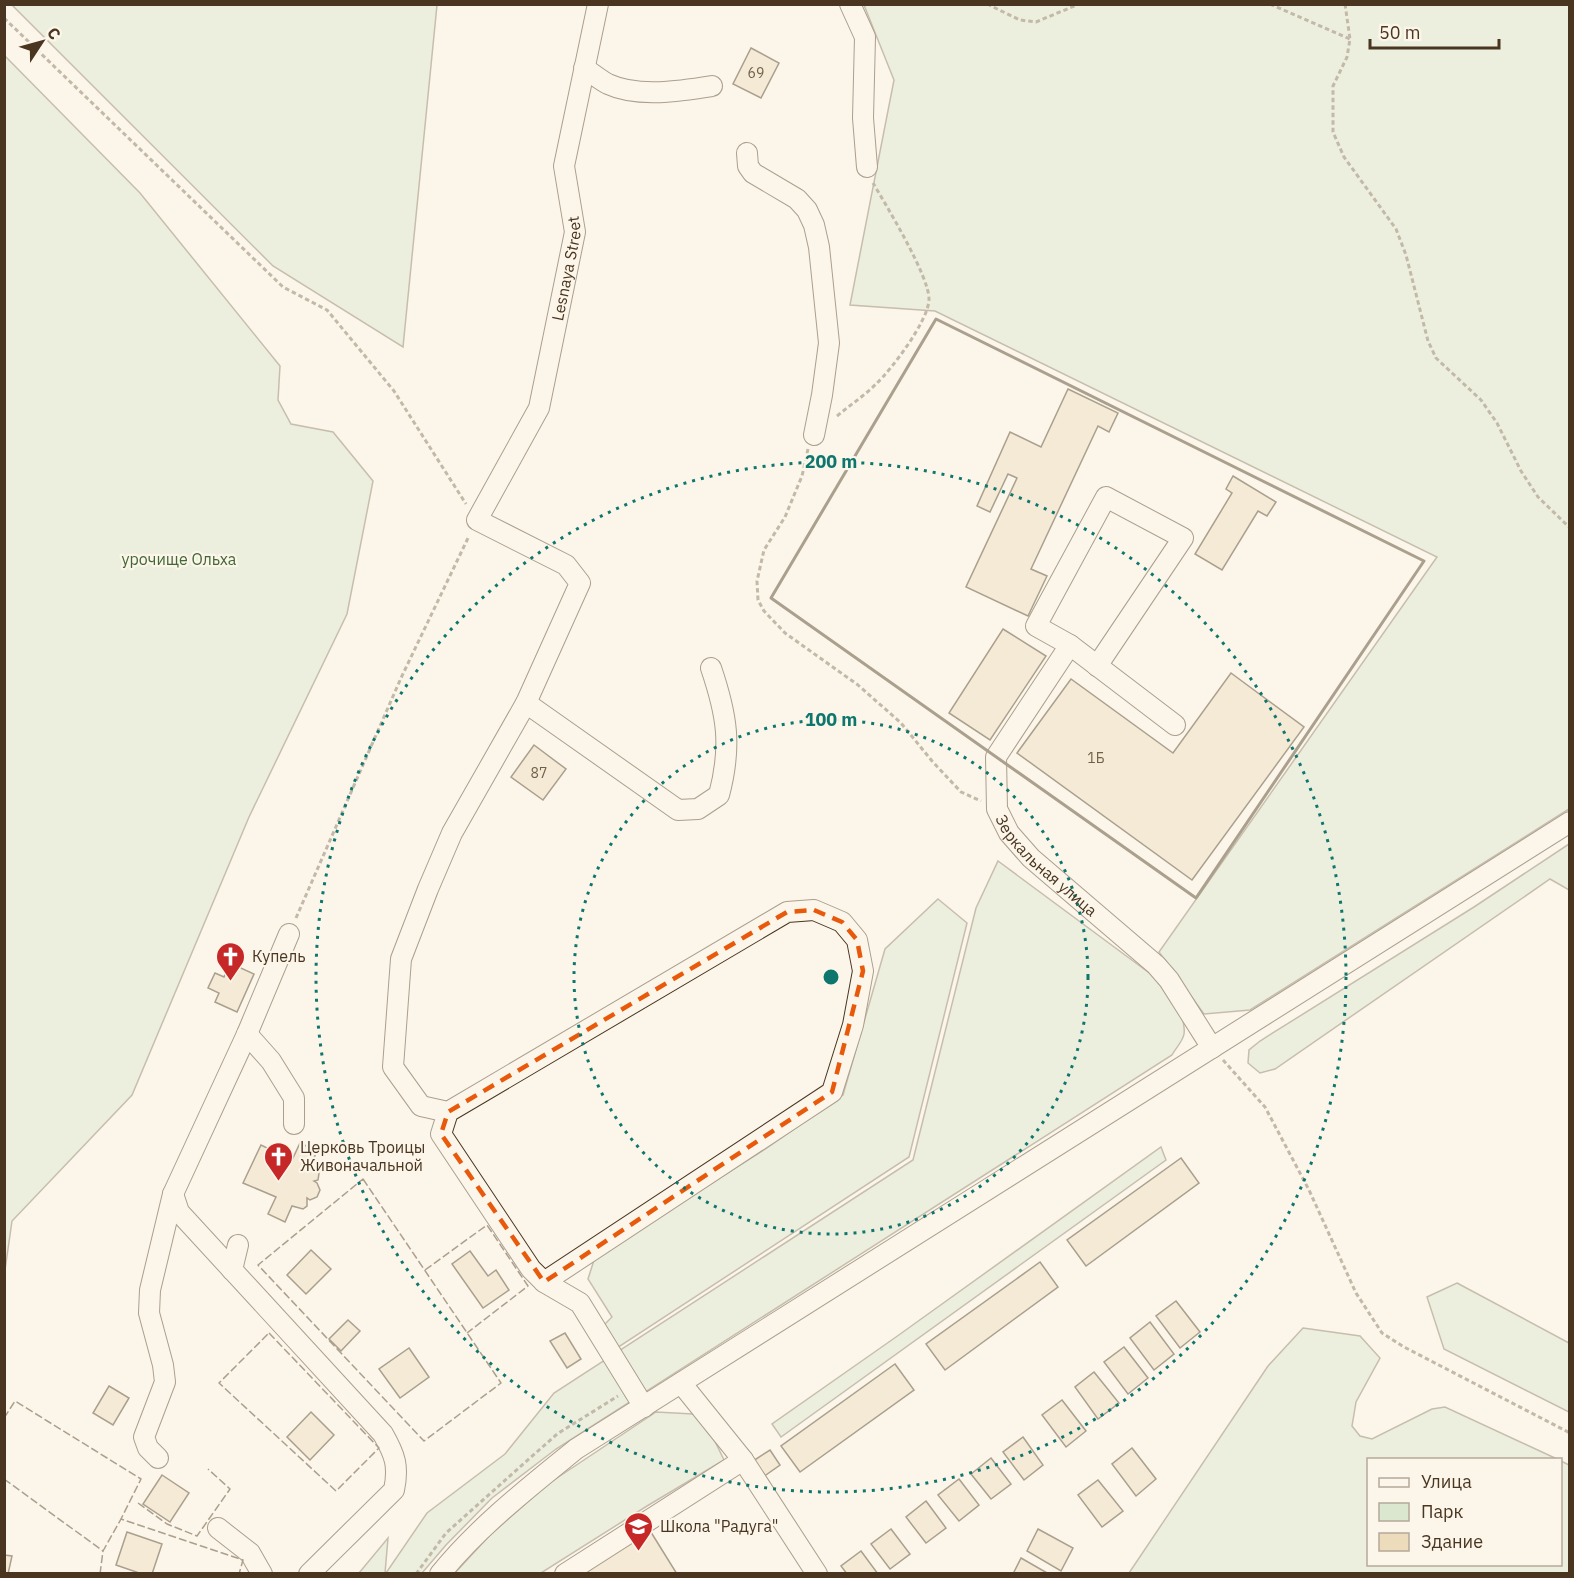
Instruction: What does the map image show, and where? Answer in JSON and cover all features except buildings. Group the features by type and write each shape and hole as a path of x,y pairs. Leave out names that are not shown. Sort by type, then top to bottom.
{"street":[{"name":"Lesnaya Street","path":"477,520 539,408 574,232 564,165 598,4"},
{"path":"850,4 865,37 863,118 867,167"},
{"path":"584,68 619,88 663,93 712,86"},
{"path":"747,153 748,166 753,173 797,199 807,210 814,225 819,247 829,343 814,435"},
{"path":"1097,666 1183,538 1106,496 1036,626 1070,645 1097,666 1174,725"},
{"path":"448,1112 421,1106 393,1067 401,959 452,833 526,703 580,583 566,565 477,520"},
{"name":"Зеркальная улица","path":"1070,645 996,757 997,809 1010,833 1031,858 1156,965 1170,980 1212,1047"},
{"path":"526,703 678,810 698,809 719,795 726,768 727,733 722,700 711,668"},
{"path":"440,1574 462,1547 510,1502 576,1449 1569,822"},
{"path":"544,1282 832,1092 853,1024 863,971 857,940 842,922 814,910 787,912 448,1112 441,1134 531,1269 544,1282 580,1303 644,1407"},
{"path":"158,1458 148,1448 144,1437 165,1382 163,1365 149,1313 150,1290 173,1194 247,1034 289,934"},
{"path":"247,1034 270,1061 294,1098 294,1124"},
{"path":"173,1194 179,1212 383,1434 395,1455 397,1475 394,1490 309,1574"},
{"path":"232,1270 238,1245"},
{"path":"681,1383 742,1460 817,1574"},
{"path":"565,1574 742,1460"},
{"path":"218,1528 250,1553 262,1574"}],"path":[{"path":"987,4 1020,20 1036,22 1079,4"},
{"path":"1269,4 1350,39"},
{"path":"1345,4 1350,39 1347,57 1333,86 1333,132 1344,157 1396,229 1409,266 1428,341 1436,358 1481,400 1497,423 1521,471 1538,497 1569,528"},
{"path":"4,18 283,287 327,310 394,391 477,520 400,678 289,934"},
{"path":"867,167 871,179 920,270 927,287 929,300 910,342 877,384 814,435 809,445 802,476 784,517 764,550 757,581 758,600 764,611 785,633 858,685 901,723 932,761 962,792 997,809"},
{"path":"1212,1047 1265,1107 1309,1190 1356,1293 1382,1333 1404,1347 1569,1433"}],"highlighted area":[{"path":"814,910 842,922 857,940 863,971 832,1092 544,1282 441,1134 448,1112 787,912"}],"green space":[{"path":"12,5 437,5 403,347 273,266"},
{"path":"864,5 1569,5 1569,809 1250,1010 1204,1014 1159,952 1437,557 935,311 850,305 894,80"},
{"name":"урочище Ольха","path":"5,56 140,193 280,366 278,400 291,424 333,432 373,481 347,614 249,817 132,1095 12,1221 5,1270"},
{"path":"1569,844 1569,890 1550,879 1275,1069 1260,1073 1248,1063 1249,1050 1260,1041 1474,907"},
{"path":"998,861 1152,975 1163,987 1179,1010 1184,1026 1181,1042 1172,1055 556,1449 492,1498 422,1573 386,1573 427,1513 505,1454 554,1393 913,1160 976,908"},
{"path":"938,899 967,923 909,1157 617,1348 603,1326 612,1317 588,1279 595,1257 767,1148 843,1095 885,949"},
{"path":"1161,1147 1166,1160 781,1437 772,1424"},
{"path":"1457,1283 1569,1343 1569,1412 1444,1349 1427,1297"},
{"path":"1303,1328 1360,1336 1380,1358 1356,1402 1352,1426 1360,1436 1372,1439 1432,1409 1445,1407 1555,1458 1367,1458 1367,1566 1562,1566 1562,1462 1569,1465 1569,1573 1129,1573 1268,1366"},
{"path":"656,1412 693,1414 707,1425 724,1460 541,1573 454,1574 490,1535 548,1484"},
{"path":"388,1538 385,1573 359,1573"}],"fence":[{"path":"363,1179 501,1383 424,1441 258,1265 363,1179"},
{"path":"425,1270 487,1225 528,1286 467,1333"},
{"path":"269,1333 379,1448 336,1491 219,1383 269,1333"},
{"path":"4,1418 15,1401 141,1479 121,1519"},
{"path":"138,1503 167,1524 197,1536 230,1489 208,1469"},
{"path":"4,1479 103,1551"},
{"path":"100,1574 103,1551 121,1519 243,1560 239,1574"}],"wall":[{"path":"936,319 1424,561 1196,898 771,598 936,319"}],"place":[{"name":"Купель","path":"231,982"},
{"name":"Церковь Троицы Живоначальной","path":"279,1182"},
{"name":"Школа \"Радуга\"","path":"639,1552"}]}
